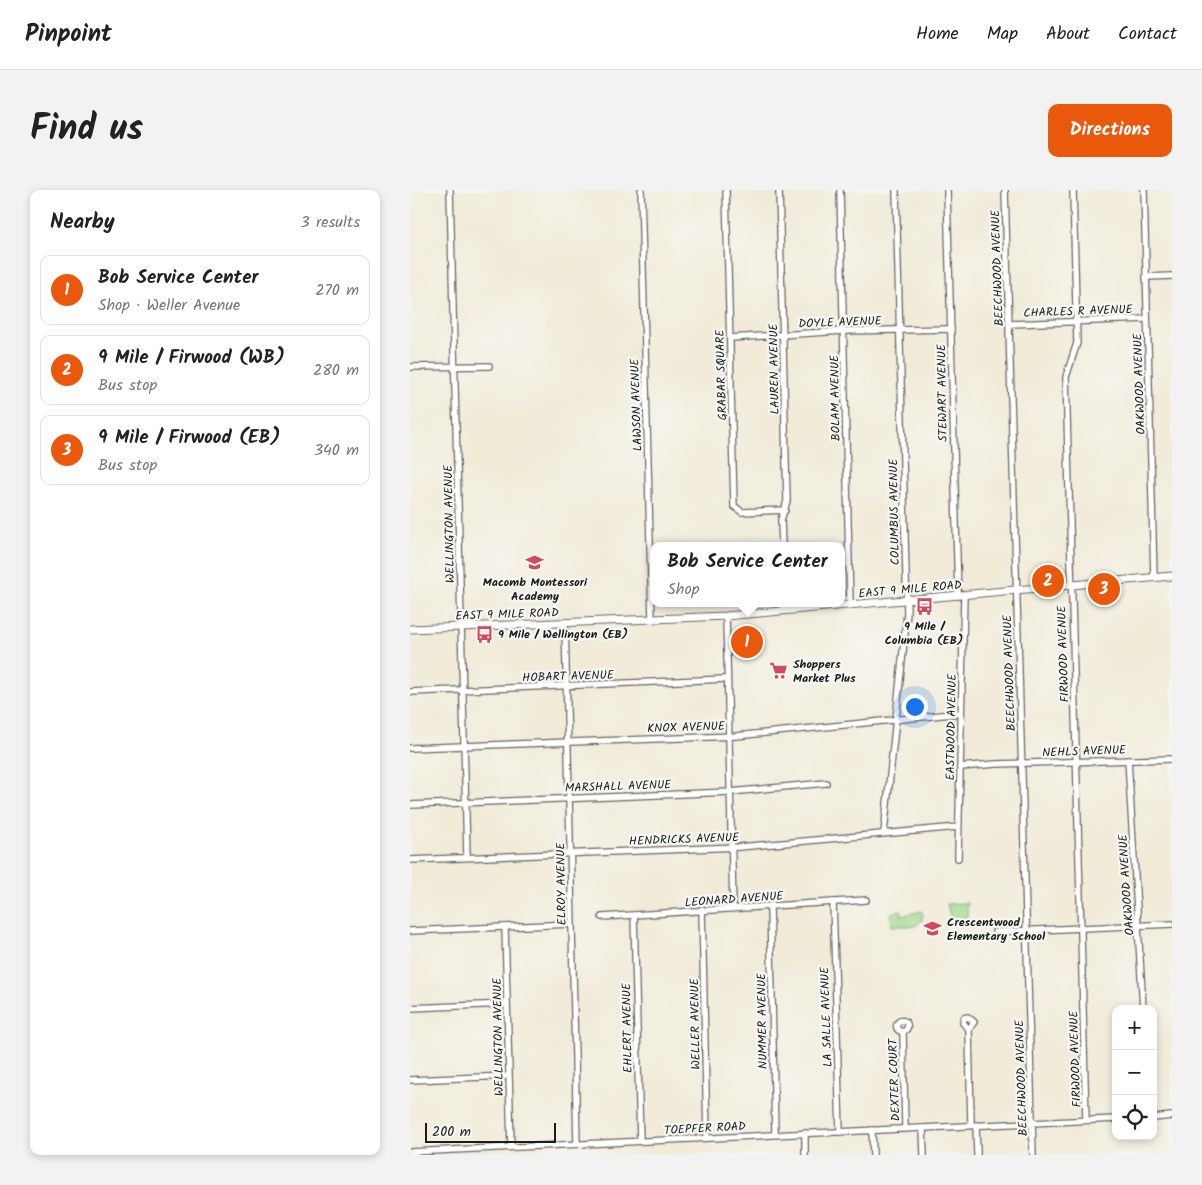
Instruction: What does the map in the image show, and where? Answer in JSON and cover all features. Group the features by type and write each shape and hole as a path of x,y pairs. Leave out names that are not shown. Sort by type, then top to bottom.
{"main road":[{"name":"EAST 9 MILE ROAD","path":"845,605 1172,576"},
{"name":"EAST 9 MILE ROAD","path":"410,629 652,620 828,607"}],"street":[{"name":"WELLINGTON AVENUE","path":"450,190 456,366 467,858"},
{"name":"LAWSON AVENUE","path":"641,190 650,542"},
{"name":"GRABAR SQUARE","path":"726,190 735,509 744,513 785,510"},
{"name":"LAUREN AVENUE","path":"779,190 787,497 782,520 782,542"},
{"name":"BOLAM AVENUE","path":"840,190 850,605"},
{"name":"COLUMBUS AVENUE","path":"884,833 907,600 896,190"},
{"name":"STEWART AVENUE","path":"947,190 960,595"},
{"name":"BEECHWOOD AVENUE","path":"1005,190 1033,1155"},
{"name":"FIRWOOD AVENUE","path":"1073,190 1077,347 1066,371 1066,378 1086,1120"},
{"name":"OAKWOOD AVENUE","path":"1144,190 1154,577"},
{"path":"1146,277 1172,276"},
{"name":"CHARLES R AVENUE","path":"1009,324 1147,319"},
{"name":"DOYLE AVENUE","path":"730,338 843,331 951,328"},
{"path":"410,367 489,366"},
{"name":"EASTWOOD AVENUE","path":"958,858 961,713 960,595"},
{"name":"LAWSON AVENUE","path":"652,607 652,620"},
{"path":"726,616 726,679 733,907"},
{"name":"ELROY AVENUE","path":"565,624 577,1144"},
{"name":"HOBART AVENUE","path":"410,692 726,679"},
{"name":"KNOX AVENUE","path":"410,748 728,736 961,713"},
{"name":"NEHLS AVENUE","path":"960,767 1022,763 1172,759"},
{"name":"OAKWOOD AVENUE","path":"1128,760 1143,1005"},
{"name":"MARSHALL AVENUE","path":"410,805 730,792 826,783"},
{"name":"HENDRICKS AVENUE","path":"410,860 731,847 958,827"},
{"name":"LEONARD AVENUE","path":"602,916 866,900"},
{"name":"LA SALLE AVENUE","path":"833,902 840,1132"},
{"name":"NUMMER AVENUE","path":"770,906 775,1134"},
{"name":"WELLER AVENUE","path":"702,909 707,1138"},
{"name":"EHLERT AVENUE","path":"634,915 640,1141"},
{"path":"410,931 572,924"},
{"path":"995,932 1172,924"},
{"name":"WELLINGTON AVENUE","path":"505,927 510,1147"},
{"path":"410,1008 507,1004"},
{"path":"969,1029 977,1155"},
{"name":"DEXTER COURT","path":"902,1032 905,1129"},
{"path":"410,1080 508,1076"},
{"path":"1157,1118 1172,1116"},
{"name":"TOEPFER ROAD","path":"410,1152 463,1152 510,1147 1112,1119"},
{"path":"923,1128 924,1155"},
{"path":"872,1130 873,1155"},
{"path":"805,1133 805,1155"}],"green space":[{"path":"967,903 967,918 958,918 958,921 951,919 947,904"},
{"path":"901,910 902,916 921,911 923,914 922,920 916,926 892,926 891,913"}],"place":[{"name":"Macomb Montessori Academy","path":"535,563"},
{"name":"9 Mile / Firwood (WB)","path":"1048,581"},
{"name":"9 Mile / Firwood (EB)","path":"1104,589"},
{"name":"9 Mile / Columbia (EB)","path":"924,607"},
{"name":"9 Mile / Wellington (EB)","path":"484,634"},
{"name":"Bob Service Center","path":"747,642"},
{"name":"Shoppers Market Plus","path":"779,671"},
{"name":"Crescentwood Elementary School","path":"933,929"}]}
